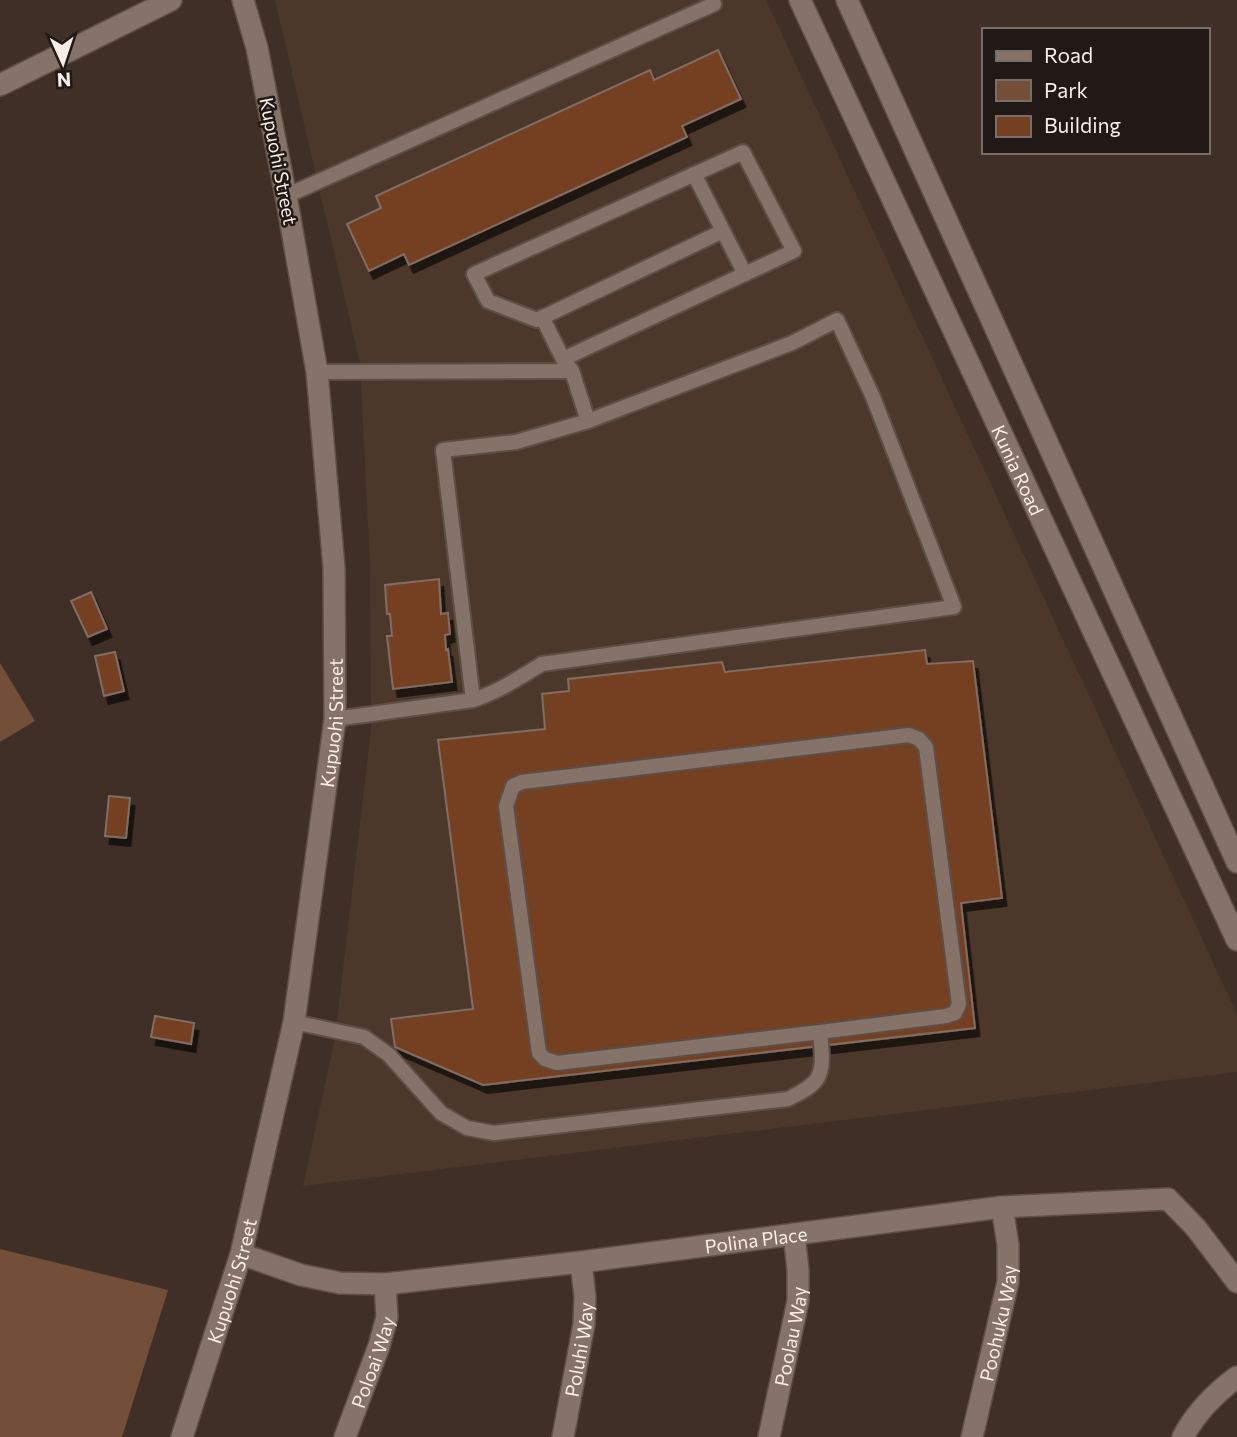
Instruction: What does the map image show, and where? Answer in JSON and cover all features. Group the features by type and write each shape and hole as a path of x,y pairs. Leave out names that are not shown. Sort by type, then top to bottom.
{"street":[{"path":"0,85 171,0"},
{"name":"Kupuohi Street","path":"182,1437 241,1255 294,1022 335,719 334,568 317,372 257,48 243,0"},
{"name":"Kunia Road","path":"800,0 1237,940"},
{"name":"Kunia Road","path":"846,0 1237,862"},
{"name":"Polina Place","path":"241,1255 301,1275 340,1283 385,1284 581,1262 1002,1207 1168,1199 1196,1228 1237,1282"},
{"name":"Poohuku Way","path":"972,1437 1008,1282 1008,1245 1002,1207"},
{"name":"Poolau Way","path":"769,1437 799,1301 794,1234"},
{"name":"Poluhi Way","path":"563,1437 584,1324 585,1297 581,1262"},
{"name":"Poloai Way","path":"345,1437 387,1317 385,1284"},
{"path":"1183,1437 1201,1408 1216,1392 1237,1377"}],"lane":[{"path":"286,196 714,4"},
{"path":"317,372 568,365 794,251 743,152 474,274 488,301 537,320 723,231"},
{"path":"694,174 745,274"},
{"path":"542,317 568,365 588,421"},
{"path":"335,719 473,701 508,686 542,664 954,607 873,397 837,320 792,343 588,421 516,442 443,450 473,701"},
{"path":"909,735 919,739 926,747 959,1004 955,1013 946,1016 820,1032 556,1063 545,1059 539,1053 506,806 513,786 522,782 909,735"},
{"path":"294,1022 364,1037 389,1055 442,1113 467,1129 494,1133 788,1099 817,1079 821,1068 820,1032"}],"shaded area":[{"path":"275,0 766,0 1237,1014 1237,1072 303,1186 335,1038 371,729 370,567 360,363"}],"green space":[{"path":"0,663 35,721 0,742"},
{"path":"0,1249 168,1290 122,1437 0,1437"}],"building":[{"path":"718,50 741,99 682,126 687,137 409,265 404,254 369,271 347,224 381,208 376,196 650,70 654,80"},
{"path":"439,579 441,614 448,613 450,634 445,635 452,682 393,689 387,636 392,636 385,585"},
{"path":"91,592 107,629 88,637 71,601"},
{"path":"925,650 927,664 973,661 1002,898 961,903 975,1028 483,1085 395,1047 391,1019 473,1009 438,740 545,729 542,694 569,691 568,679 722,662 725,672"},
{"path":"115,652 124,691 104,696 95,656"},
{"path":"109,796 130,798 126,838 105,836"},
{"path":"155,1016 194,1023 191,1044 151,1037"}]}
